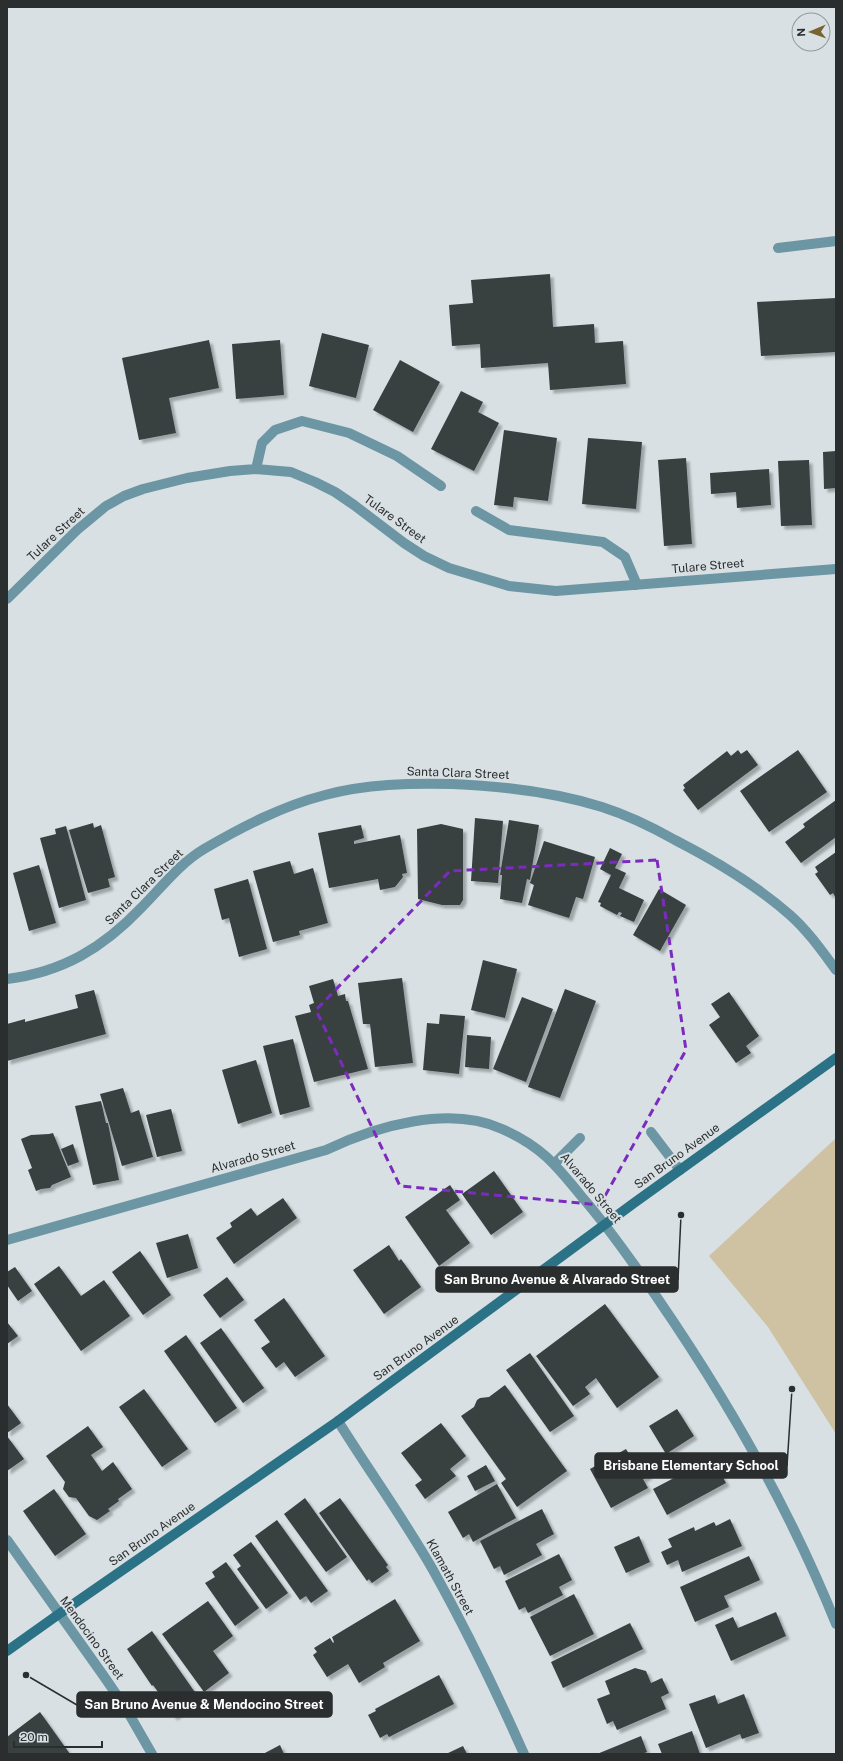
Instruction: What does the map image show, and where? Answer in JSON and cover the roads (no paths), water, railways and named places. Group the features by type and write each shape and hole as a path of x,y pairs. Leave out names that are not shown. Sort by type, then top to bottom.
{"street":[{"path":"778,248 836,241"},
{"path":"256,469 262,443 275,430 302,421 356,436 397,456 441,486"},
{"name":"Tulare Street","path":"7,599 77,530 106,506 124,496 143,488 187,478 230,471 256,469 291,472 335,492 404,544 424,556 456,570 509,586 556,591 836,569"},
{"path":"476,511 509,530 604,542 625,557 637,585"},
{"name":"Santa Clara Street","path":"7,979 27,976 56,968 78,959 116,932 141,909 181,866 201,851 236,831 278,811 328,794 373,786 418,783 515,789 556,795 603,807 649,826 728,869 790,915 807,932 836,970"},
{"name":"San Bruno Avenue","path":"7,1651 338,1421 605,1224 836,1058"},
{"name":"Alvarado Street","path":"7,1240 326,1150 344,1141 377,1130 417,1121 449,1118 474,1120 500,1128 523,1139 555,1163 605,1224 675,1322 763,1469 799,1538 835,1618"},
{"path":"651,1132 680,1170"},
{"path":"555,1163 580,1138"},
{"name":"Klamath Street","path":"338,1421 397,1511 432,1569 487,1673 524,1754"},
{"name":"Mendocino Street","path":"7,1540 125,1707 152,1754"}],"place":[{"name":"San Bruno Avenue & Alvarado Street","path":"681,1215"},
{"name":"Brisbane Elementary School","path":"792,1389"},
{"name":"San Bruno Avenue & Mendocino Street","path":"26,1675"}]}
